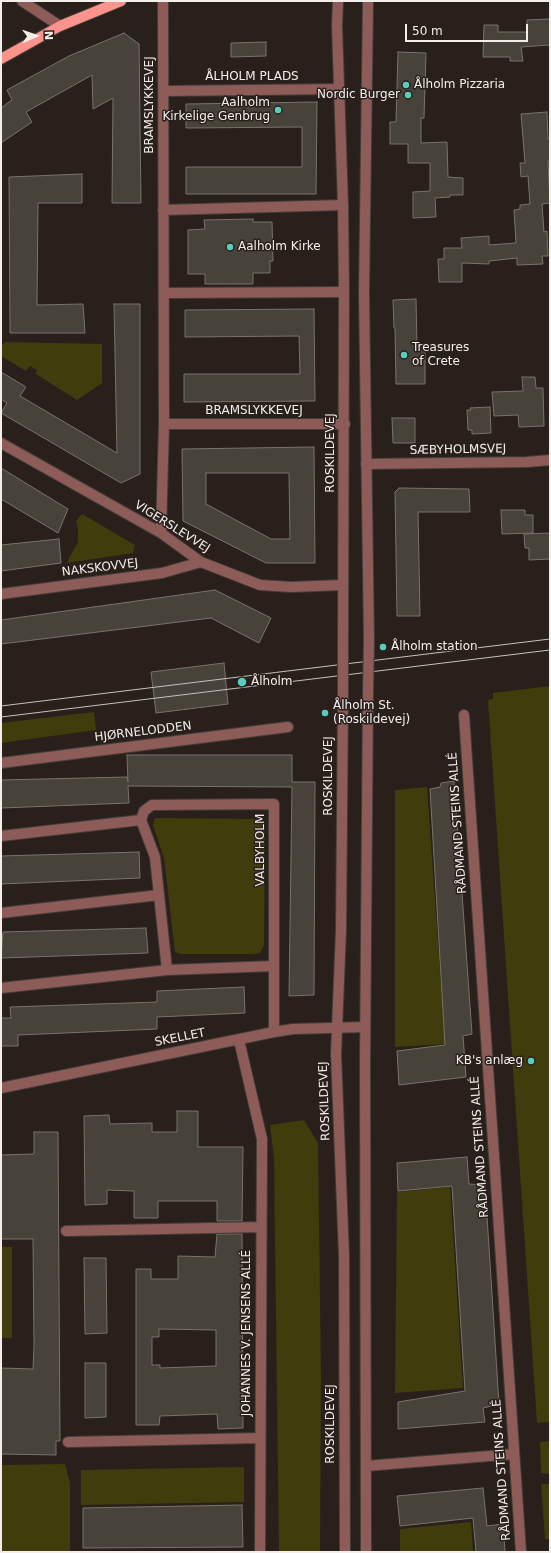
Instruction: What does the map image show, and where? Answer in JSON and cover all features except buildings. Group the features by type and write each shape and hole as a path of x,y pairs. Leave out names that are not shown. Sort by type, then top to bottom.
{"main road":[{"path":"1,59 60,26 121,1"}],"street":[{"path":"22,1 60,26"},
{"name":"BRAMSLYKKEVEJ","path":"161,533 164,424 163,1"},
{"name":"ROSKILDEVEJ","path":"338,1 337,26 343,205 345,424 341,930 336,1027 344,1256 345,1552"},
{"path":"366,1552 365,1027 369,640 364,293 368,1"},
{"name":"ÅLHOLM PLADS","path":"164,91 340,90"},
{"path":"163,210 343,205"},
{"path":"164,293 344,292"},
{"name":"BRAMSLYKKEVEJ","path":"164,424 345,424"},
{"name":"VIGERSLEVVEJ","path":"1,444 161,533 201,562 260,585 291,587 343,585"},
{"name":"SÆBYHOLMSVEJ","path":"366,464 527,462 550,460"},
{"name":"NAKSKOVVEJ","path":"1,594 162,573 201,562"},
{"name":"RÅDMAND STEINS ALLÉ","path":"464,716 521,1552"},
{"name":"HJØRNELODDEN","path":"1,763 288,727"},
{"name":"VALBYHOLM","path":"141,820 144,811 152,805 274,804 274,1032"},
{"path":"1,836 141,820 155,857 166,970"},
{"path":"1,912 159,894"},
{"path":"1,988 166,970 274,966"},
{"name":"SKELLET","path":"1,1088 274,1032 293,1029 365,1027"},
{"name":"JOHANNES V. JENSENS ALLÉ","path":"239,1040 262,1139 260,1552"},
{"path":"66,1231 261,1227"},
{"path":"68,1442 260,1438"},
{"path":"366,1466 514,1454"}],"shaded area":[{"path":"5,342 102,344 102,383 77,400 36,374 37,370 30,366 26,371 1,356 1,346"},
{"path":"82,514 135,545 133,553 67,563 78,542 78,529 76,521"},
{"name":"KB's anlæg","path":"550,686 550,1422 537,1423 488,700 493,699 493,693"},
{"path":"94,712 96,730 1,743 1,723"},
{"path":"427,787 445,1044 395,1047 395,790"},
{"path":"155,818 258,819 265,824 264,945 260,953 181,954 175,952 164,858 153,825"},
{"path":"304,1120 318,1143 321,1377 320,1552 279,1552 274,1158 270,1125"},
{"path":"450,1187 463,1388 395,1393 397,1192"},
{"path":"1,1247 12,1247 12,1338 1,1338"},
{"path":"550,1441 550,1474 541,1473 540,1442"},
{"path":"65,1464 70,1483 70,1552 1,1552 1,1465"},
{"path":"244,1467 244,1502 81,1505 81,1470"},
{"path":"541,1484 550,1484 550,1539 545,1539"},
{"path":"471,1522 473,1552 400,1552 400,1529"}],"tram line":[{"path":"1,706 550,639"},
{"path":"1,717 550,650"}],"place":[{"name":"Ålholm Pizzaria","path":"406,85"},
{"name":"Nordic Burger","path":"408,95"},
{"name":"Aalholm Kirkelige Genbrug","path":"278,110"},
{"name":"Aalholm Kirke","path":"230,247"},
{"name":"Treasures of Crete","path":"404,355"},
{"name":"Ålholm station","path":"383,647"},
{"name":"Ålholm","path":"242,682"},
{"name":"Ålholm St. (Roskildevej)","path":"325,713"},
{"name":"KB's anlæg","path":"531,1061"}]}
